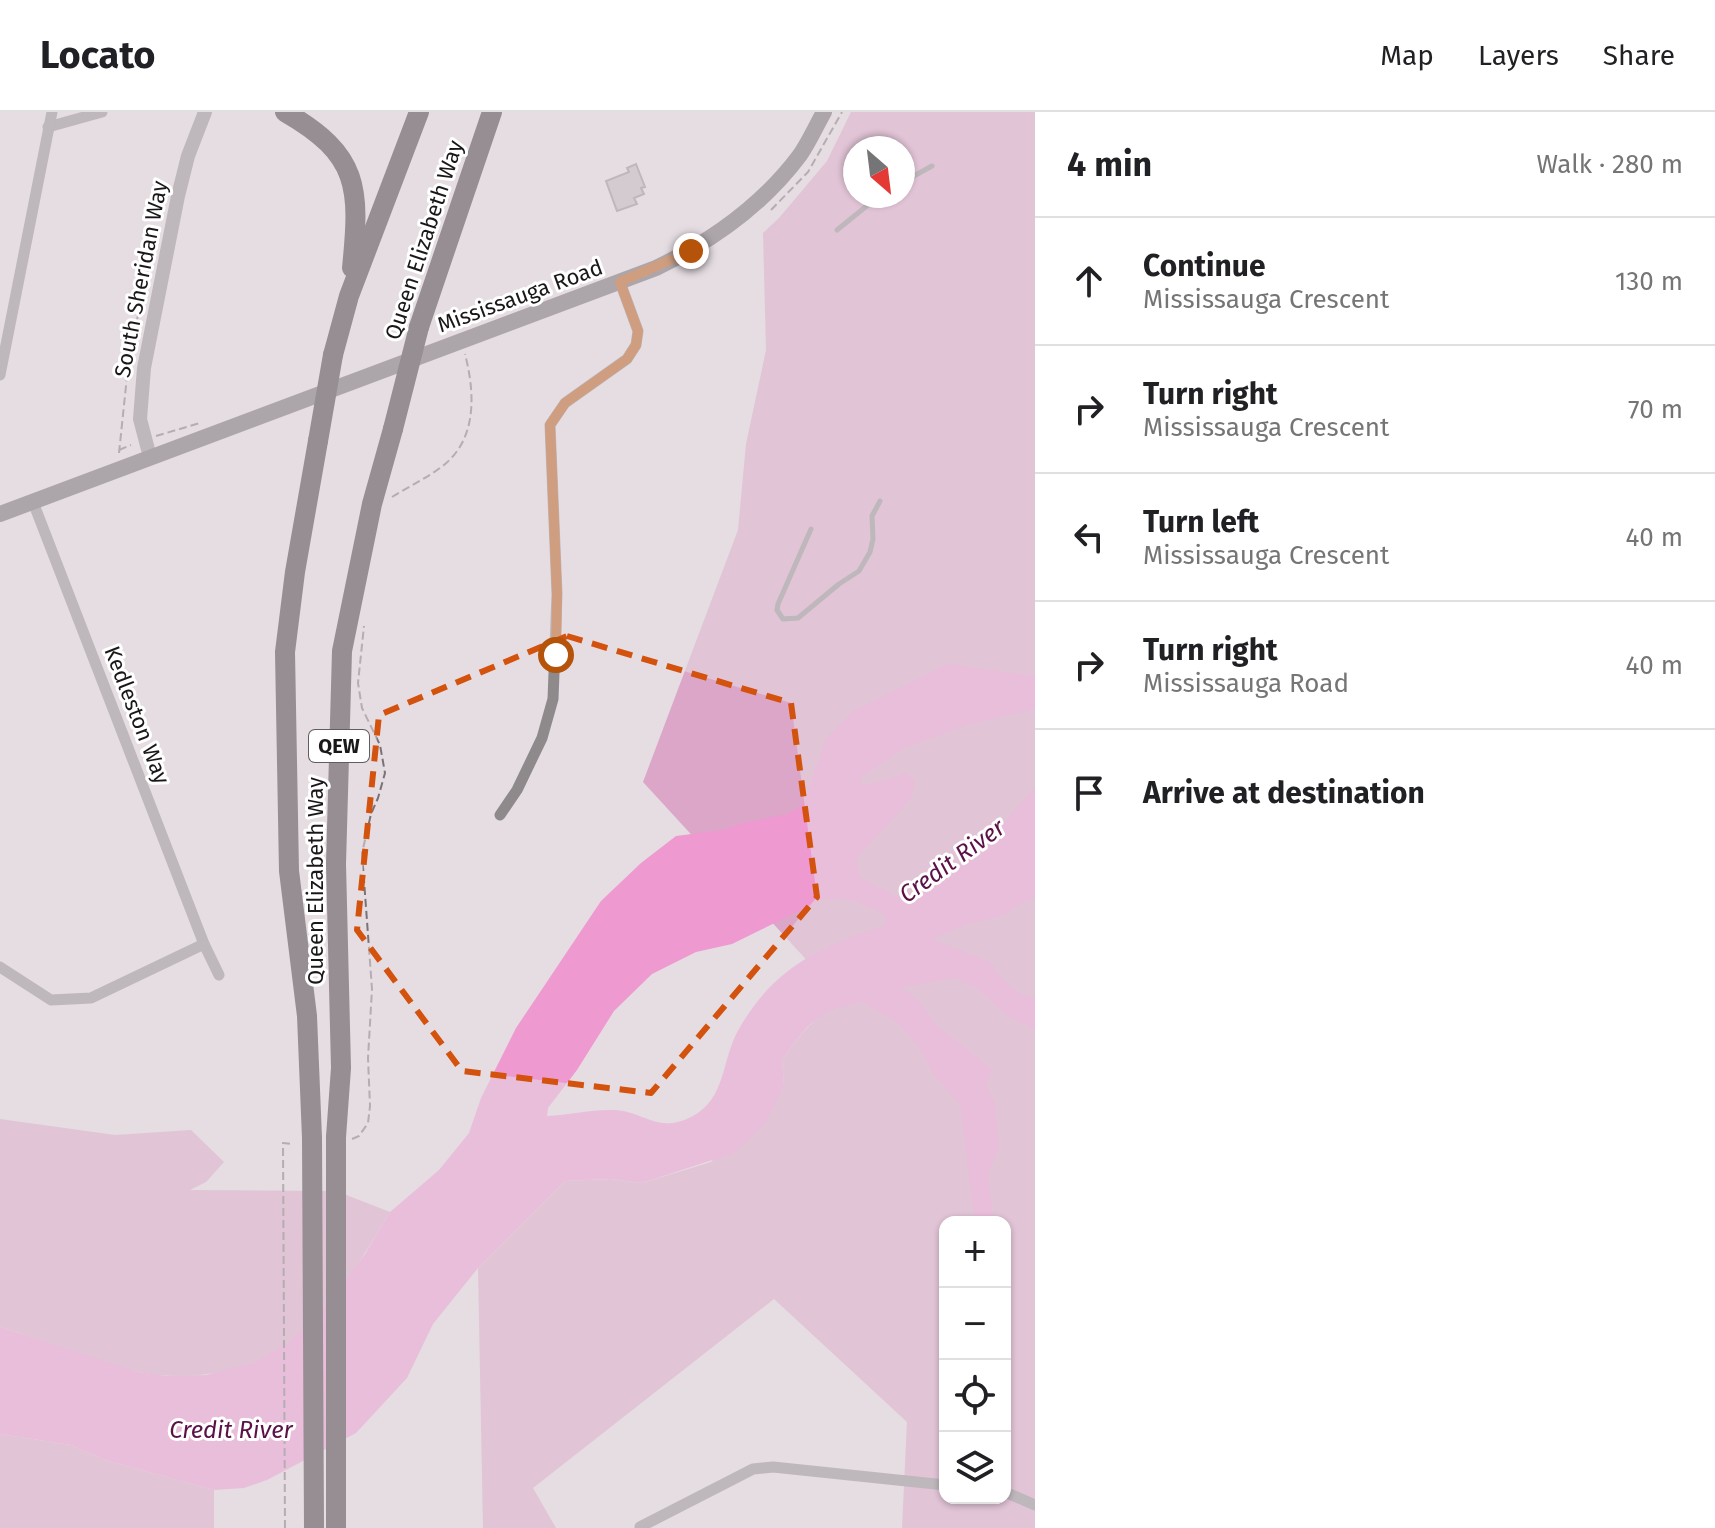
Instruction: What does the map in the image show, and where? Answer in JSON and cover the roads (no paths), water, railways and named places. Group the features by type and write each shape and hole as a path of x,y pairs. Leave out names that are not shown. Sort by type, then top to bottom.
{"highway":[{"path":"285,112 329,142 345,163 354,184 356,229 349,296"},
{"name":"Queen Elizabeth Way","path":"314,1528 305,1141 307,1016 289,871 285,652 295,572 333,355 349,296 419,112"},
{"name":"Queen Elizabeth Way","path":"336,1528 342,1139 336,864 342,651 372,504 419,327 492,112"},
{"path":"464,194 503,112"}],"main road":[{"name":"Mississauga Road","path":"0,514 620,282 691,251 749,210 776,184 802,153 824,112"}],"street":[{"path":"0,375 52,112"},
{"path":"48,127 102,112"},
{"name":"South Sheridan Way","path":"150,457 140,419 144,368 178,196 188,156 205,112"},
{"path":"500,815 517,790 542,738 553,699 557,594 550,425 565,403 627,359 636,345 638,331 620,282"},
{"name":"Kedleston Way","path":"33,502 204,944 219,975"},
{"path":"0,967 51,1000 91,998 204,944"},
{"path":"640,1527 753,1469 773,1467 939,1484"},
{"path":"1011,1495 1035,1505"}],"lane":[{"path":"915,175 932,166"},
{"path":"837,230 864,208"},
{"path":"811,529 778,604 777,610 783,619 798,618 859,571 870,552 872,516 880,501"}],"water":[{"name":"Credit River","path":"947,664 1035,676 1035,709 967,725 904,748 860,778 862,785 907,772 915,782 910,800 856,859 860,878 902,899 930,891 971,858 1035,788 1035,899 1026,900 1004,915 971,923 931,939 990,962 1003,980 1019,993 1035,999 1035,1029 1010,1018 977,988 955,978 896,988 906,990 936,1025 992,1069 986,1086 995,1103 999,1146 988,1174 992,1216 974,1216 960,1104 934,1075 917,1044 895,1021 862,1002 847,1005 815,1020 799,1037 782,1060 784,1085 766,1122 734,1153 642,1183 611,1179 565,1181 478,1268 433,1324 407,1378 356,1433 267,1480 244,1488 214,1490 105,1460 71,1445 0,1434 0,1327 139,1372 167,1376 206,1375 253,1363 287,1344 320,1314 365,1254 390,1212 439,1170 469,1133 481,1098 516,1028 601,901 641,863 676,836 722,830 788,814 801,806 826,739 852,712","holes":["825,898 856,901 885,914 885,925 820,951 783,975 767,990 739,1029 711,1100 691,1117 679,1122 660,1123 614,1110 547,1116 548,1108 577,1070 614,1011 652,974 696,952 732,944"]}]}
